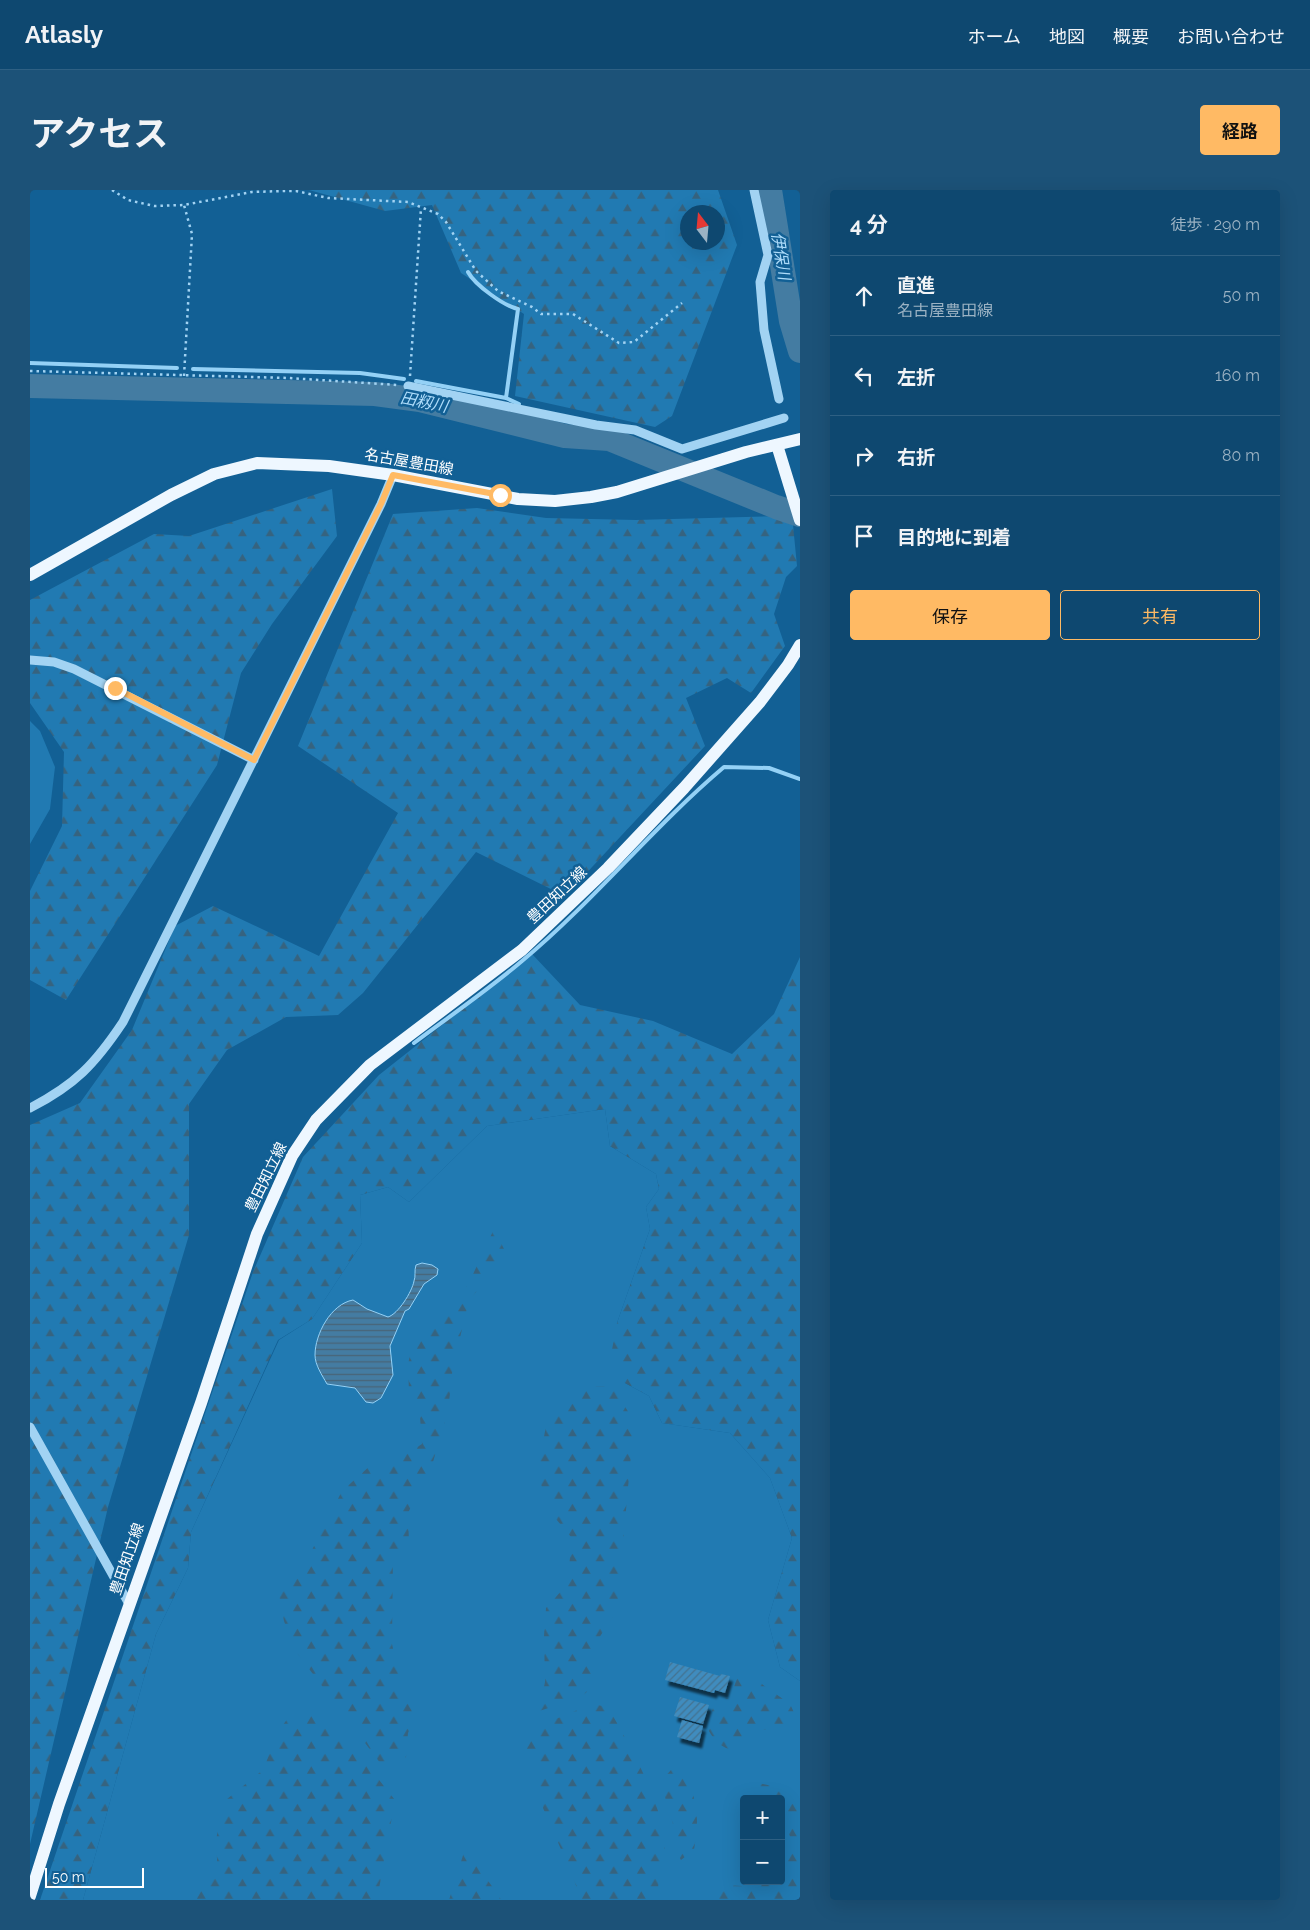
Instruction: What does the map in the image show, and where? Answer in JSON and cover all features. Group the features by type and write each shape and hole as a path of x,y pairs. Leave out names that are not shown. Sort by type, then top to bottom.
{"main road":[{"name":"名古屋豊田線","path":"30,575 171,495 214,474 257,463 329,466 393,475 518,499 573,499 622,490 777,444 800,439"},
{"path":"777,444 800,520"},
{"name":"豊田知立線","path":"30,1896 129,1604 201,1404 257,1234 292,1156 316,1120 370,1065 522,950 608,868 684,788 760,702 788,665 800,645"}],"street":[{"path":"754,190 768,255 760,282 764,330 779,400"},
{"path":"408,386 596,425 635,430 682,449 784,418"},
{"path":"30,1108 46,1100 84,1073 101,1054 123,1022 381,504 393,475"},
{"path":"30,660 54,662 74,669 254,760"},
{"path":"30,1427 129,1604"}],"path":[{"path":"112,190 128,200 154,206 184,205 252,192 290,190 328,198 408,202 438,214 446,222 476,271 498,291 532,307 541,314 573,314 620,343 634,342 682,303"},
{"path":"184,205 192,234 184,376"},
{"path":"30,371 288,378 408,386 411,371 422,208"}],"green space":[{"path":"309,190 718,190 723,205 680,205 680,250 725,250 725,210 737,245 672,416 655,427 515,396 524,314 461,273 432,205 385,211"},
{"path":"332,489 337,536 272,624 241,673 217,765 66,1000 30,980 30,891 62,826 64,752 30,703 30,600 154,534 189,536"},
{"path":"477,508 546,518 636,520 783,516 793,525 797,566 786,577 774,614 785,646 751,693 727,678 686,698 705,746 565,896 476,852 363,993 338,1015 286,1017 227,1050 189,1104 189,1235 108,1507 30,1844 30,1125 80,1103 132,1030 175,926 213,906 319,956 398,813 298,746 393,514"},
{"path":"30,721 40,731 55,767 50,809 30,844"},
{"path":"532,954 580,1005 653,1021 732,1054 774,1014 800,957 800,1681 780,1667 768,1620 792,1538 770,1478 730,1433 662,1423 649,1396 625,1383 611,1355 617,1323 650,1229 646,1207 659,1189 656,1174 610,1146 605,1109 487,1126 409,1202 388,1187 360,1195 362,1243 312,1319 278,1340 191,1532 188,1568 156,1634 83,1900 40,1900 253,1272 303,1157 379,1075"},
{"path":"605,1109 610,1146 656,1174 659,1189 646,1207 650,1229 617,1323 625,1383 649,1396 662,1423 730,1433 770,1478 792,1538 768,1620 780,1667 800,1681 800,1900 83,1900 156,1634 188,1568 191,1532 279,1340 312,1319 362,1243 360,1195 388,1187 409,1202 487,1126"},
{"path":"494,1229 506,1253 469,1301 453,1366 448,1411 433,1462 408,1513 409,1544 393,1552 392,1644 400,1680 415,1716 408,1733 406,1757 384,1768 294,1649 284,1621 279,1595 312,1550 342,1491 371,1465 400,1458 422,1444 420,1417 409,1393 408,1364 414,1339 468,1285"},
{"path":"612,1386 634,1421 617,1610 599,1638 590,1689 580,1698 539,1711 545,1682 544,1636 546,1608 563,1589 569,1573 571,1537 551,1513 537,1473 547,1421 576,1387"},
{"path":"738,1674 759,1682 790,1704 798,1721 748,1734 735,1751 718,1743 707,1727 715,1702 731,1697"},
{"path":"592,1704 608,1707 649,1786 664,1828 665,1844 658,1892 659,1900 581,1900 543,1808 539,1776 521,1741 541,1725"},
{"path":"320,1712 338,1728 395,1800 377,1900 188,1900 192,1894 218,1876 216,1842 221,1804 264,1769 275,1736 288,1718"},
{"path":"671,1770 684,1774 693,1793 697,1820 694,1850 681,1860 676,1849 674,1828 661,1781"},
{"path":"754,1782 800,1792 800,1899 701,1900 707,1889 725,1885 759,1887 762,1885 785,1885 785,1864 792,1841 785,1824 785,1795 759,1795 756,1792"},
{"path":"465,1849 499,1896 501,1900 449,1900"}],"shaded area":[{"path":"422,1263 432,1265 438,1269 437,1275 424,1284 409,1309 405,1311 390,1346 393,1375 381,1398 373,1403 366,1402 355,1388 327,1384 317,1366 315,1355 321,1329 331,1314 338,1307 353,1300 367,1309 388,1317 392,1315 408,1296 415,1279 416,1265"}],"building":[{"path":"670,1662 720,1676 721,1674 730,1676 725,1693 715,1690 714,1693 665,1680"},
{"path":"680,1697 709,1705 703,1724 674,1716"},
{"path":"682,1720 703,1726 699,1743 677,1737"}],"waterway":[{"name":"伊保川","path":"770,190 791,321 800,351"},
{"path":"468,272 490,294 505,304 518,309 506,398"},
{"path":"30,363 177,368"},
{"path":"193,369 360,373 404,379"},
{"path":"416,381 506,398 519,404"},
{"name":"田籾川","path":"30,386 375,394 420,400 565,436 609,439 800,515"},
{"path":"414,1043 496,982 548,938 673,814 724,767 769,768 800,779"}],"route":[{"path":"115,688 254,760 381,504 393,475 500,495"}]}
